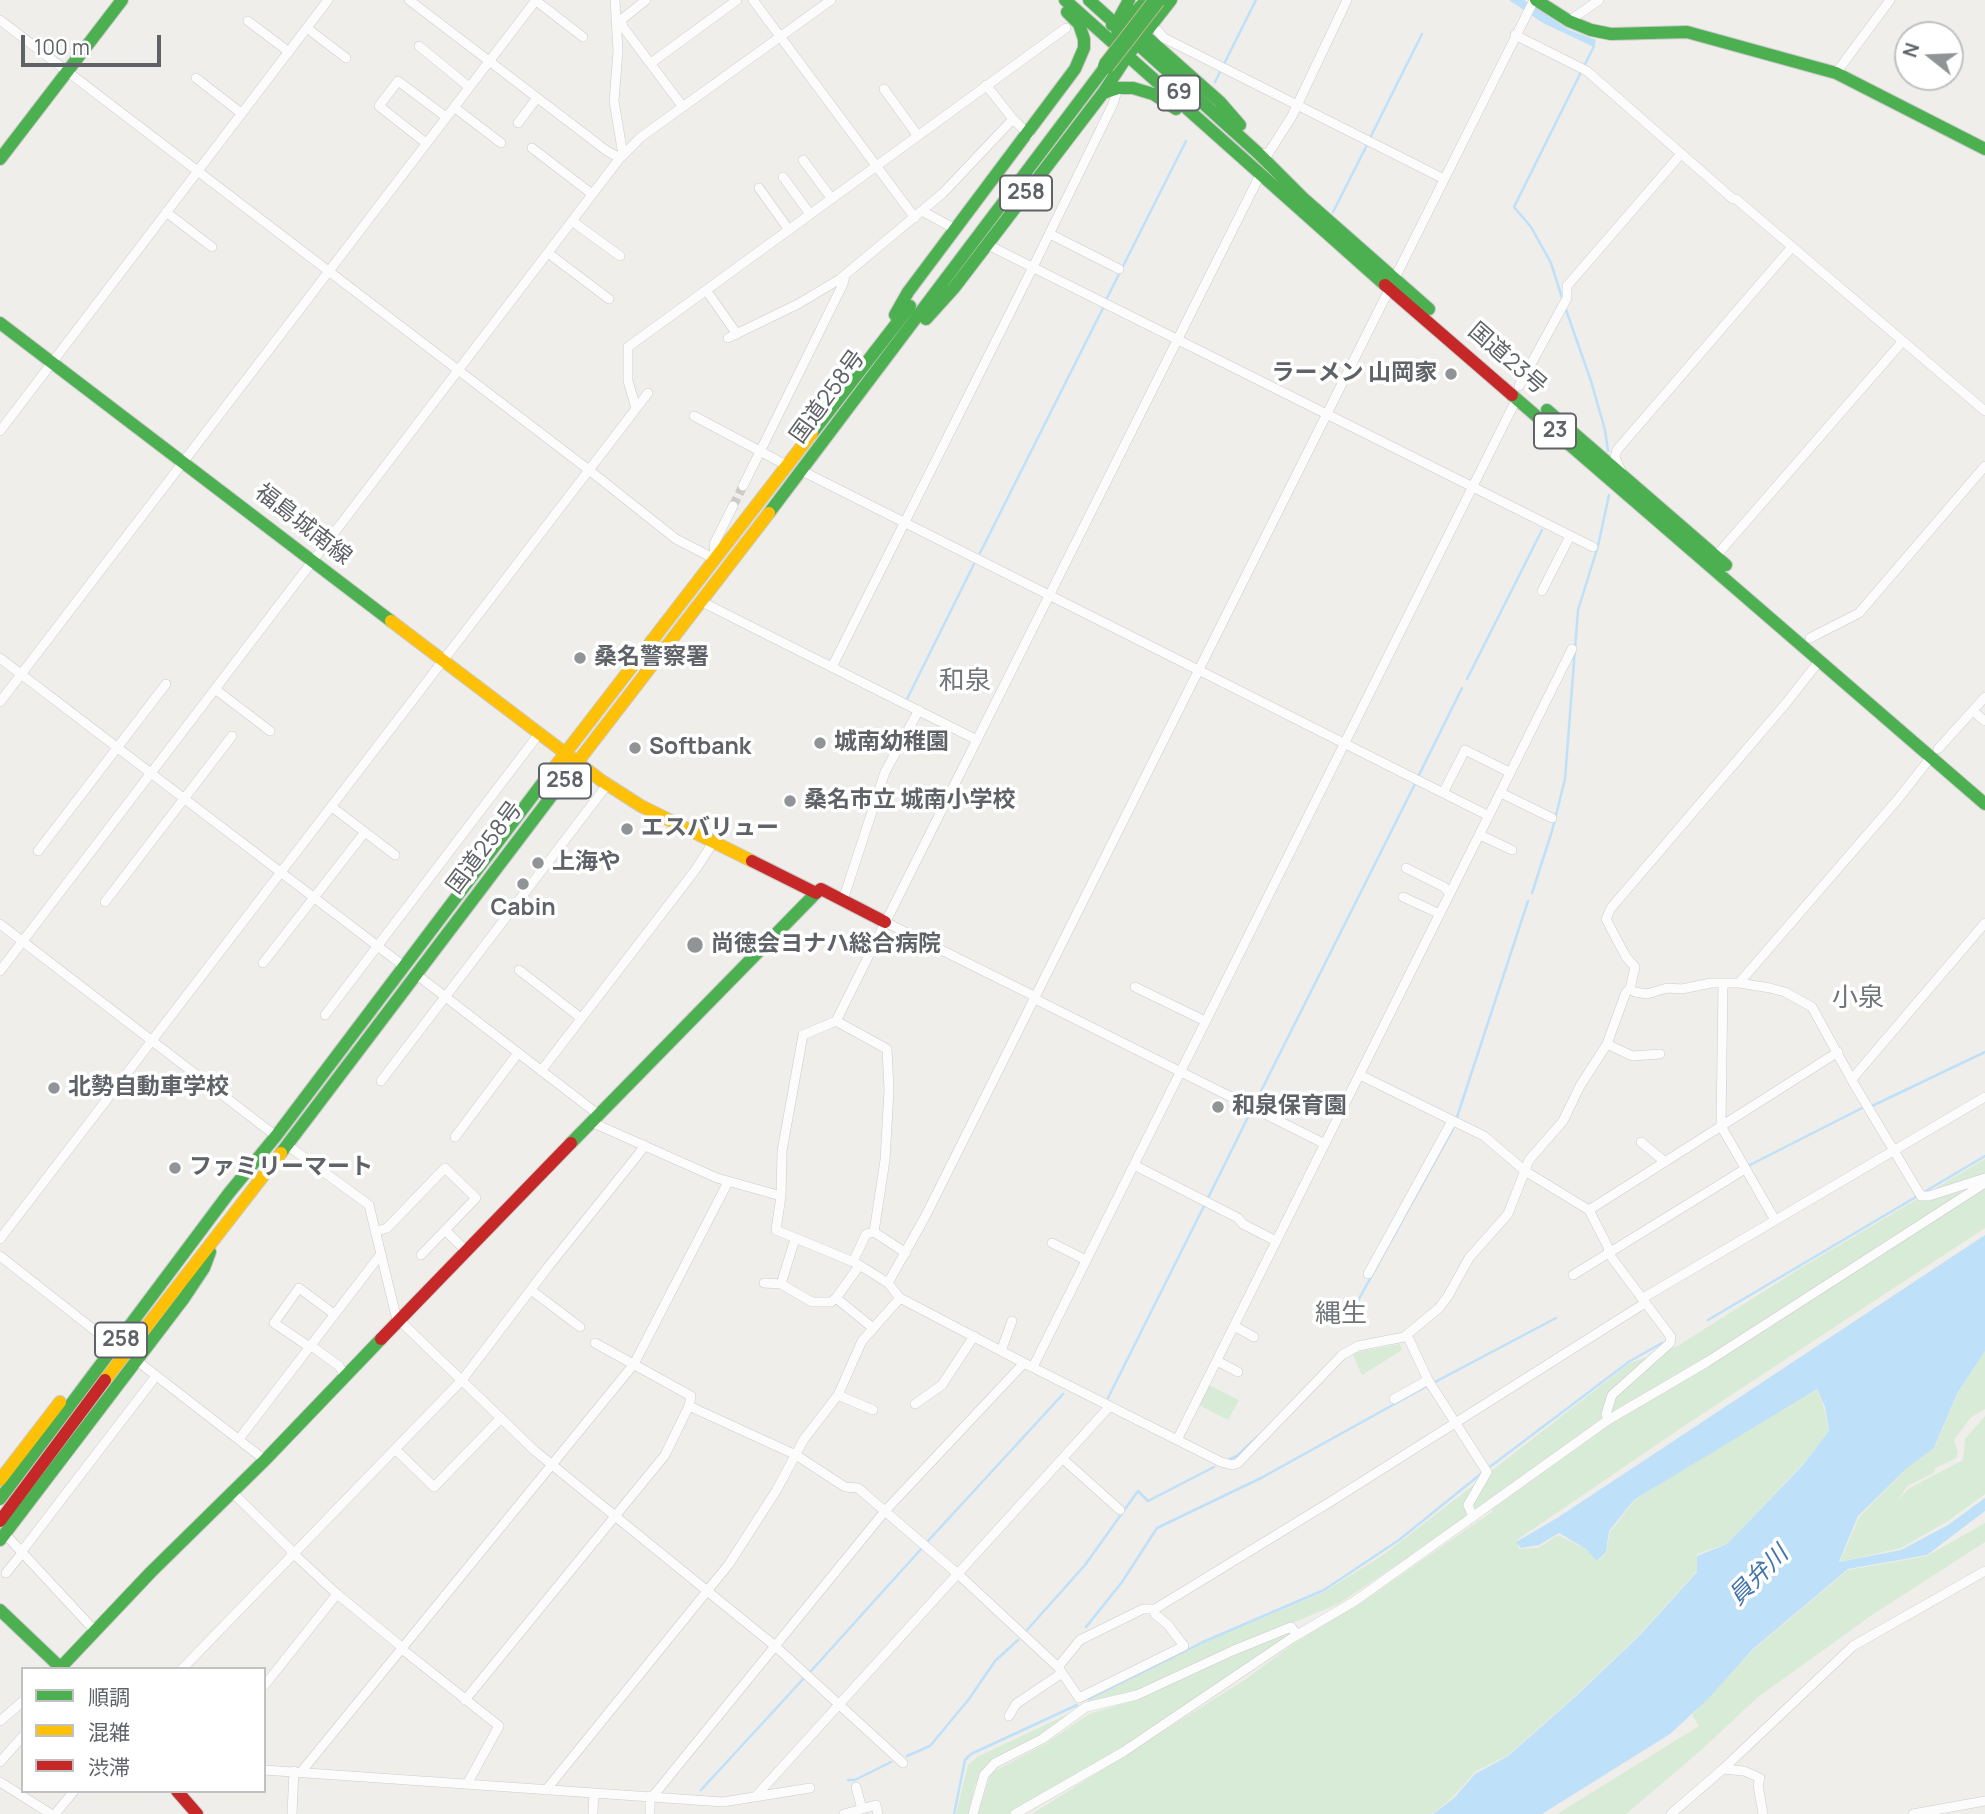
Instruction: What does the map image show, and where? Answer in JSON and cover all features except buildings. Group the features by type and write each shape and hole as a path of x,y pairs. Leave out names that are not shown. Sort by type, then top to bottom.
{"main road":[{"path":"0,159 122,0"},
{"name":"258","path":"875,350 908,292 1029,135 1076,69 1084,48 1083,31 1055,0"},
{"path":"1065,0 1085,17 1140,43"},
{"path":"1089,0 1121,20"},
{"path":"1102,0 1140,43"},
{"path":"1121,20 1129,0"},
{"path":"1085,17 1102,25 1121,20 1146,0"},
{"name":"国道258号","path":"2,1532 10,1486 215,1236 282,1140 571,760 715,559 865,388 871,375 1103,63 1146,0"},
{"name":"国道258号","path":"571,760 701,601 875,350 1103,63 1157,0"},
{"path":"1111,91 1140,43 1171,0"},
{"path":"1535,0 1569,21 1591,30 1611,34 1687,32 1836,73 1984,145"},
{"name":"69","path":"1140,43 1220,132 1219,137"},
{"name":"国道23号","path":"1140,43 1220,102 1263,154 1275,163 1278,172 1392,283"},
{"path":"1111,91 1133,88 1153,94 1219,137"},
{"name":"258","path":"865,388 954,288 1052,153 1111,91"},
{"name":"国道23号","path":"1219,137 1260,175 1392,283 1518,392 1820,660 1934,753 1985,790"},
{"name":"福島城南線","path":"0,323 607,785 641,806 816,893 821,889 885,922"},
{"name":"国道23号","path":"1518,392 1621,472 1810,638 1985,804"},
{"path":"62,1667 151,1572 265,1460 816,893"},
{"name":"国道258号","path":"0,1499 229,1193 282,1140"},
{"path":"10,1486 107,1340 198,1220 229,1193"},
{"path":"2,1532 204,1268 215,1236"},
{"path":"0,1610 60,1667"},
{"path":"179,1793 197,1814"}],"street":[{"path":"0,431 326,4 315,0"},
{"path":"409,0 537,98 621,157"},
{"path":"0,702 536,0 583,37"},
{"path":"615,0 619,21 613,93 621,157"},
{"path":"619,21 646,0"},
{"path":"651,63 737,0"},
{"path":"753,0 915,218"},
{"path":"0,971 621,157 641,137 780,35 817,4 831,0"},
{"path":"1263,154 1292,116 1347,0"},
{"path":"888,1283 906,1253 1523,18 1535,0"},
{"path":"1569,21 1599,0"},
{"path":"1836,73 1890,0"},
{"path":"0,20 676,539 715,559"},
{"path":"248,21 289,52"},
{"path":"619,21 683,107"},
{"path":"307,28 346,58"},
{"path":"636,408 628,381 628,347 1066,28"},
{"path":"1515,35 1582,69 1985,411"},
{"path":"1140,43 1164,38 1444,179"},
{"path":"419,46 469,87"},
{"path":"196,78 241,114"},
{"path":"426,143 379,106 398,81 446,117"},
{"path":"986,85 1029,135"},
{"path":"884,89 918,136"},
{"path":"832,667 1113,104 1111,91"},
{"path":"518,123 537,98"},
{"path":"454,107 501,143"},
{"path":"706,290 732,336 808,299 845,275 915,218 1013,119"},
{"path":"533,148 592,194"},
{"path":"650,1814 652,1796 885,1511 1029,1365 1134,1165 1564,304 1567,286 1681,153"},
{"path":"803,160 832,199"},
{"path":"1260,175 835,1021 803,1035 782,1151 781,1196 776,1230 856,1264 888,1283 900,1298 1177,1440 1227,1464 1238,1463 1342,1355 1357,1346 1407,1335 1439,1308 1448,1296 1469,1258 1507,1214 1534,1154 1563,1121 1580,1086 1607,1044 1626,992 1630,989 1635,967 1626,957 1608,924 1608,912 1820,660"},
{"path":"783,177 810,214"},
{"path":"759,188 789,230"},
{"path":"922,211 955,229"},
{"path":"166,212 212,247"},
{"path":"572,221 620,256"},
{"path":"1050,234 1119,269"},
{"path":"986,244 1592,547"},
{"path":"1621,472 1615,457 1617,450 1791,248"},
{"path":"548,253 608,299"},
{"path":"743,486 844,284 845,275"},
{"path":"1716,556 1902,342"},
{"path":"0,1239 648,393"},
{"path":"694,416 1489,816"},
{"path":"1810,638 1859,613 1985,466"},
{"path":"715,559 714,544 733,506"},
{"path":"1542,592 1570,536"},
{"path":"701,601 977,740"},
{"path":"1177,1440 1572,649"},
{"path":"0,658 518,1053 595,1118 643,1145 728,1182 781,1196"},
{"path":"38,851 166,684"},
{"path":"215,689 270,732"},
{"path":"1739,983 1898,799 1934,753 1985,697"},
{"path":"843,900 885,772 919,710"},
{"path":"1973,711 1985,721"},
{"path":"325,1015 538,735"},
{"path":"105,902 232,736"},
{"path":"1443,793 1465,750 1509,772"},
{"path":"381,1081 607,785"},
{"path":"1501,793 1552,818"},
{"path":"331,807 395,855"},
{"path":"263,963 365,832"},
{"path":"1480,835 1512,850"},
{"path":"541,1071 696,869 714,841"},
{"path":"1406,868 1451,893"},
{"path":"1403,897 1440,914"},
{"path":"885,922 1325,1144"},
{"path":"1852,1079 1985,923"},
{"path":"0,925 369,1205 399,1320 535,1451 775,1646 903,1763"},
{"path":"519,970 581,1018"},
{"path":"1723,983 1721,1126 1775,1220"},
{"path":"1630,989 1647,994 1667,988 1739,983 1770,988 1803,1000 1818,1015 1919,1194 1929,1196 1985,1178"},
{"path":"1135,987 1205,1021"},
{"path":"835,1021 887,1049 889,1090 885,1160 874,1232"},
{"path":"1607,1044 1632,1056 1660,1054"},
{"path":"1590,1210 1838,1052"},
{"path":"455,1137 518,1053"},
{"path":"1360,1075 1483,1136 1525,1171 1590,1210 1609,1254 1671,1337 1670,1343 1612,1395 1606,1413 1608,1419"},
{"path":"1009,1716 1016,1704 1060,1670 1080,1640 1143,1609 1155,1609 1775,1220 1985,1097"},
{"path":"1368,1273 1452,1121"},
{"path":"1642,1142 1665,1162"},
{"path":"184,1667 462,1380 643,1145"},
{"path":"1134,1165 1276,1241"},
{"path":"375,1232 387,1228 445,1168 477,1198 421,1255"},
{"path":"1573,1275 1745,1169"},
{"path":"292,1814 297,1772 634,1364 728,1182"},
{"path":"1015,1814 1123,1752 1297,1635 1355,1601 1608,1419 1707,1362 1985,1184"},
{"path":"445,1230 466,1251"},
{"path":"764,1283 781,1284 812,1302 831,1302 856,1264 866,1234 874,1232 906,1253"},
{"path":"781,1284 795,1239"},
{"path":"1052,1243 1086,1260"},
{"path":"239,1439 381,1254"},
{"path":"0,1256 107,1340"},
{"path":"334,1314 299,1288 274,1323 339,1366 345,1376"},
{"path":"531,1290 579,1327"},
{"path":"836,1298 873,1328"},
{"path":"546,1790 708,1592 749,1533 812,1427 838,1395 856,1353 873,1328 900,1298"},
{"path":"1001,1351 1012,1321"},
{"path":"1234,1326 1254,1337"},
{"path":"1407,1335 1428,1380 1485,1469 1468,1505 1473,1517"},
{"path":"915,1404 942,1385 974,1336"},
{"path":"465,1700 665,1455 689,1406 691,1396 595,1343"},
{"path":"136,1360 265,1460"},
{"path":"1217,1361 1238,1372"},
{"path":"6,1573 156,1376"},
{"path":"1394,1399 1428,1380"},
{"path":"838,1395 873,1410"},
{"path":"689,1406 796,1455 845,1487 858,1488 958,1574 1060,1670 1086,1707"},
{"path":"756,1797 1110,1406"},
{"path":"395,1449 434,1487 501,1418"},
{"path":"1063,1458 1120,1510"},
{"path":"232,1492 337,1594 499,1726 467,1784"},
{"path":"2,1532 96,1632"},
{"path":"1671,1814 1723,1769 1853,1646 1985,1571"},
{"path":"266,1683 337,1594"},
{"path":"1079,1698 1184,1646 1168,1625 1155,1614 1155,1609"},
{"path":"973,1814 985,1775 995,1763 1042,1739 1086,1707 1137,1695 1232,1651 1292,1627 1297,1635"},
{"path":"0,1721 21,1703"},
{"path":"0,1762 21,1738"},
{"path":"1723,1769 1744,1771 1760,1778 1758,1785 1763,1814"},
{"path":"266,1770 723,1802 810,1788"},
{"path":"0,1782 53,1814 72,1793"},
{"path":"856,1787 862,1809"},
{"path":"593,1812 594,1793"},
{"path":"1913,1814 1985,1801"},
{"path":"844,1814 876,1805 878,1814"}],"green space":[{"path":"1985,1159 1985,1228 1681,1428 1517,1540 1519,1549 1538,1548 1558,1535 1586,1549 1598,1561 1606,1553 1610,1532 1634,1501 1817,1389 1829,1432 1802,1465 1727,1544 1697,1554 1697,1571 1639,1635 1576,1695 1508,1755 1475,1772 1452,1798 1432,1814 1032,1814 1246,1679 1296,1642 1368,1598 1493,1511 1487,1505 1338,1604 1203,1660 1148,1687 1097,1704 1086,1702 1187,1650 1324,1592 1386,1553 1630,1363 1676,1347 1799,1269"},
{"path":"1400,1344 1402,1350 1362,1375 1352,1353"},
{"path":"1985,1351 1985,1409 1970,1418 1954,1440 1958,1451 1956,1458 1935,1468 1934,1473 1907,1486 1897,1502 1908,1489 1963,1460 1965,1439 1985,1416 1985,1494 1948,1521 1901,1548 1840,1562 1859,1517 1906,1469 1935,1447 1957,1395"},
{"path":"1209,1385 1239,1400 1228,1420 1199,1405"},
{"path":"1985,1523 1985,1542 1872,1615 1758,1697 1626,1814 1557,1814 1699,1726 1692,1715 1754,1649 1848,1570 1927,1556"},
{"path":"1290,1629 1294,1634 1123,1748 1009,1814 977,1814 991,1773 1045,1744 1089,1714 1141,1698 1219,1659"},
{"path":"1068,1714 1044,1736 987,1764 975,1785 969,1814 956,1814 968,1765 977,1757"}],"water":[{"path":"1509,0 1524,0 1569,30 1596,40 1594,47 1543,23"},
{"name":"員弁川","path":"1985,1235 1985,1351 1957,1394 1934,1448 1906,1469 1858,1516 1839,1562 1901,1550 1948,1525 1985,1498 1985,1511 1927,1555 1848,1569 1753,1649 1708,1699 1670,1734 1542,1814 1433,1814 1454,1798 1475,1774 1508,1756 1576,1696 1640,1635 1697,1572 1697,1556 1727,1544 1802,1466 1829,1431 1825,1407 1817,1389 1634,1500 1609,1531 1606,1552 1597,1561 1586,1549 1559,1533 1539,1545 1521,1548 1516,1542 1557,1518"}],"waterway":[{"path":"1224,64 1256,0"},
{"path":"1371,136 1422,34"},
{"path":"1563,301 1551,263 1531,227 1514,207 1594,46"},
{"path":"1215,82 1221,70"},
{"path":"1107,298 1186,141"},
{"path":"1333,212 1367,145"},
{"path":"1565,307 1591,381 1608,451"},
{"path":"980,553 1103,308"},
{"path":"1532,893 1565,779 1578,610 1598,546 1609,495"},
{"path":"1467,679 1542,530"},
{"path":"906,701 974,564"},
{"path":"1419,775 1462,688"},
{"path":"1255,1103 1415,784"},
{"path":"1457,1117 1528,901"},
{"path":"1872,1106 1985,1052"},
{"path":"1748,1166 1862,1108"},
{"path":"1208,1198 1250,1113"},
{"path":"1355,1306 1453,1129"},
{"path":"1708,1320 1985,1156"},
{"path":"1108,1398 1205,1204"},
{"path":"1435,1382 1556,1318"},
{"path":"1487,1469 1630,1361 1662,1343"},
{"path":"1086,1627 1122,1582 1157,1528 1261,1478 1427,1386"},
{"path":"927,1542 1063,1394"},
{"path":"1230,1459 1257,1437"},
{"path":"1027,1630 1085,1565 1138,1491 1148,1501 1214,1467"},
{"path":"1089,1699 1203,1642 1324,1590 1399,1540 1482,1473"},
{"path":"811,1671 922,1548"},
{"path":"907,1756 930,1746 969,1699 995,1661 1018,1640"},
{"path":"701,1790 804,1678"},
{"path":"954,1814 965,1760 971,1754 1077,1705"},
{"path":"848,1780 855,1780 891,1762"}],"tunnel":[{"path":"733,506 743,486"}],"traffic: fast":[{"path":"0,159 122,0"},
{"path":"1065,0 1385,285"},
{"path":"1089,0 1258,153 1303,198 1429,309"},
{"path":"1118,35 1116,24 1129,0"},
{"path":"1112,25 1126,21 1147,0"},
{"path":"1106,66 1157,0"},
{"path":"1103,93 1128,55 1171,0"},
{"path":"1536,0 1569,21 1591,30 1611,34 1687,32 1836,73 1985,149"},
{"path":"895,315 908,292 1075,69 1084,48 1084,39 1079,24 1067,12"},
{"path":"1142,33 1220,102 1240,125"},
{"path":"769,513 1106,66"},
{"path":"926,319 954,288 1103,93 1118,88 1133,88 1153,94 1176,109"},
{"path":"812,433 910,306"},
{"path":"0,323 391,621"},
{"path":"1512,395 1985,804"},
{"path":"1547,410 1726,565"},
{"path":"0,1499 229,1193 276,1136 550,773"},
{"path":"281,1153 556,790"},
{"path":"571,1143 816,893"},
{"path":"0,1540 184,1298 204,1268 210,1252"},
{"path":"61,1667 381,1339"},
{"path":"0,1610 60,1667"}],"traffic: slow":[{"path":"550,773 812,433"},
{"path":"556,790 769,513"},
{"path":"391,621 602,781 641,806 752,861"},
{"path":"105,1380 281,1153"},
{"path":"0,1480 60,1402"}],"traffic: jam":[{"path":"1385,285 1512,395"},
{"path":"752,861 816,893 821,889 885,922"},
{"path":"381,1339 571,1143"},
{"path":"0,1521 105,1380"},
{"path":"179,1793 197,1814"}],"place":[{"name":"ラーメン 山岡家","path":"1451,374"},
{"name":"桑名警察署","path":"580,658"},
{"name":"城南幼稚園","path":"820,743"},
{"name":"Softbank","path":"635,748"},
{"name":"桑名市立 城南小学校","path":"790,801"},
{"name":"エスバリュー","path":"627,829"},
{"name":"上海や","path":"538,863"},
{"name":"Cabin","path":"523,884"},
{"name":"尚徳会ヨナハ総合病院","path":"695,945"},
{"name":"北勢自動車学校","path":"54,1088"},
{"name":"和泉保育園","path":"1218,1107"},
{"name":"ファミリーマート","path":"175,1168"}],"district":[{"name":"和泉","path":"965,682"},
{"name":"小泉","path":"1858,999"},
{"name":"縄生","path":"1341,1315"}]}
